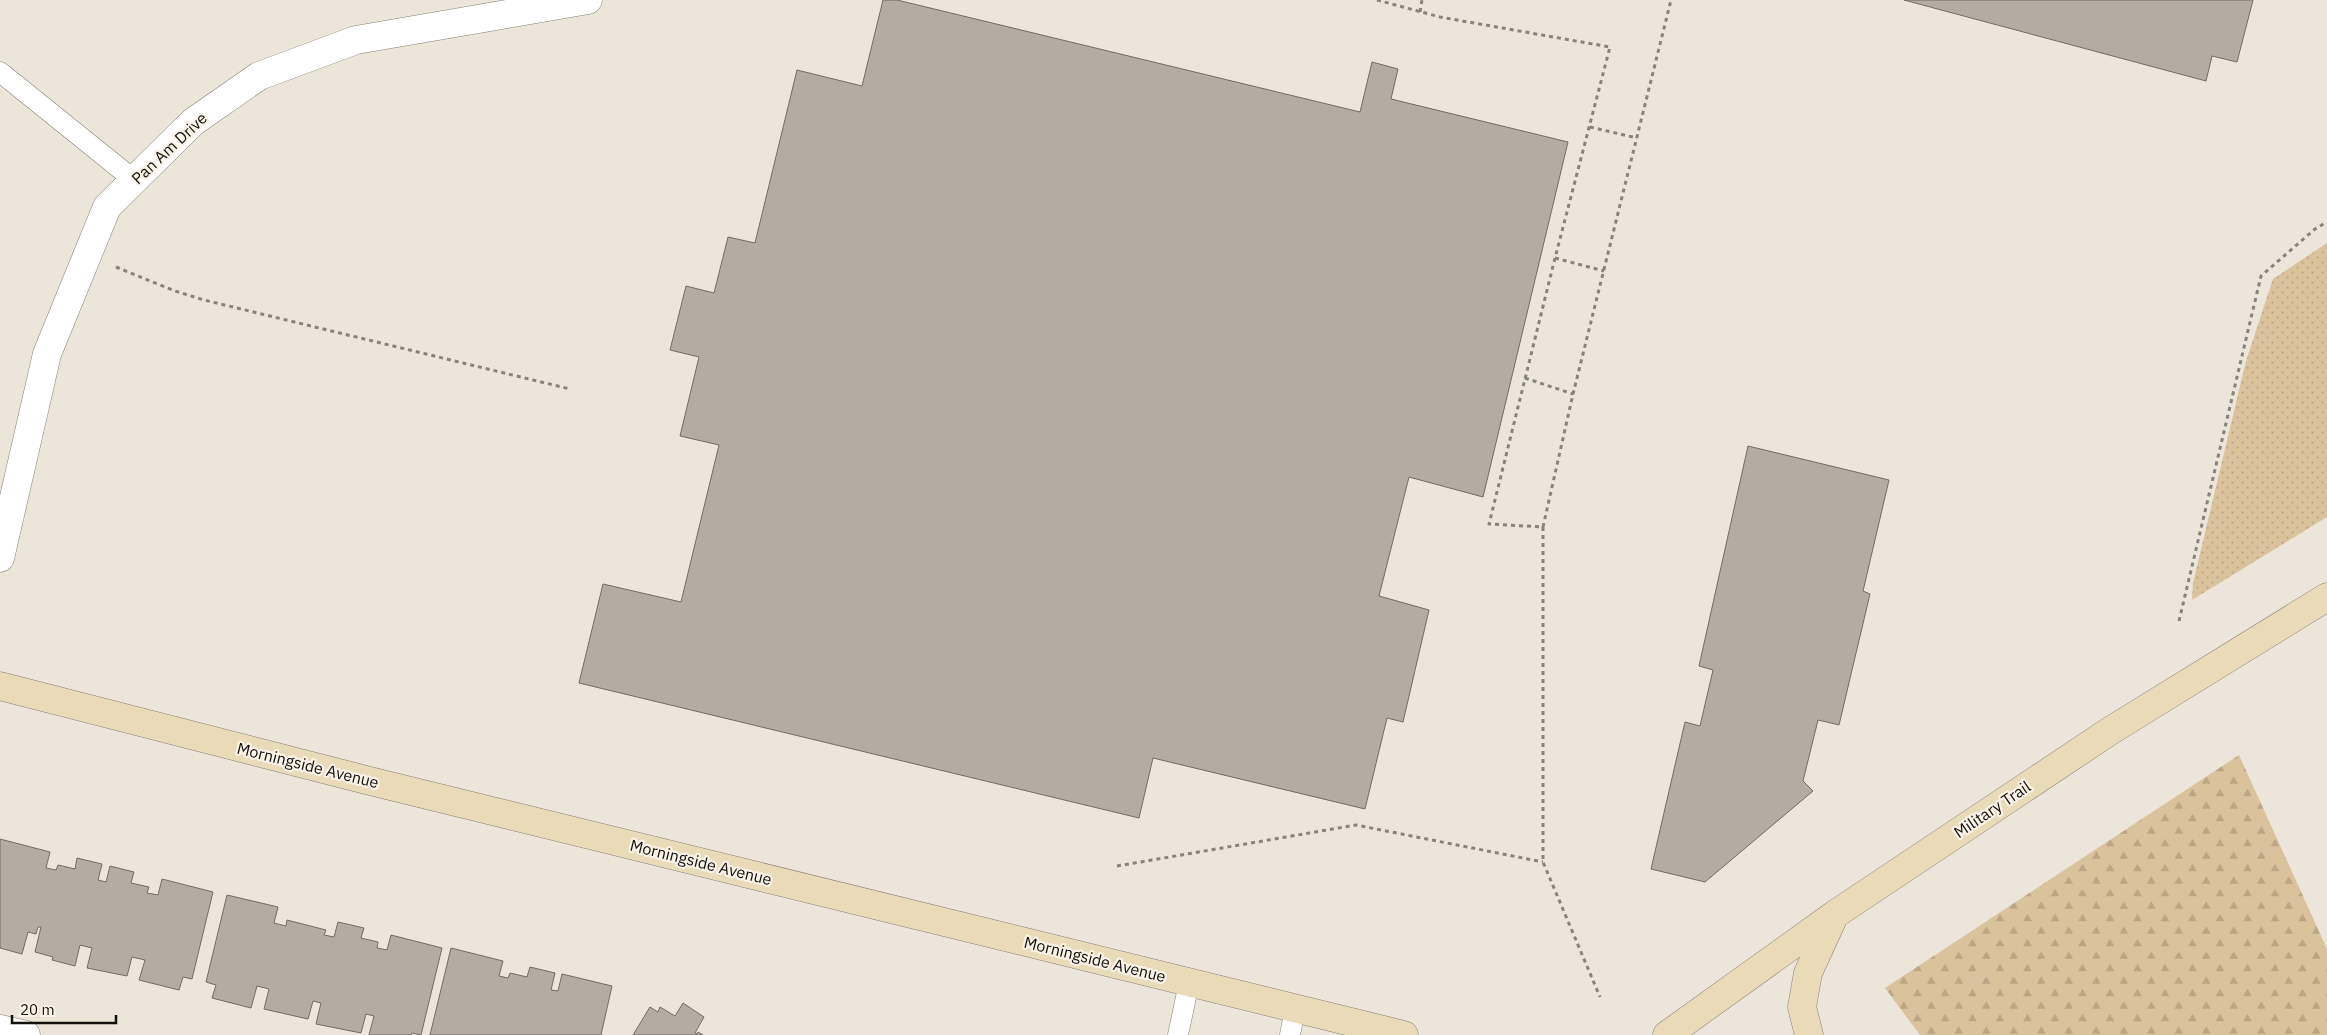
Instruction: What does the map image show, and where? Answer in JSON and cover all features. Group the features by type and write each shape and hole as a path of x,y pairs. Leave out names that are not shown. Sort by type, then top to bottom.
{"main road":[{"name":"Military Trail","path":"1667,1035 1834,914 2110,731 2327,597"},
{"name":"Morningside Avenue","path":"0,686 370,781 1402,1035"},
{"path":"1809,1035 1802,1007 1808,973 1834,914"}],"street":[{"name":"Pan Am Drive","path":"0,558 47,354 107,207 193,122 259,76 356,40 588,0"},
{"path":"0,1029 26,1035"}],"lane":[{"path":"0,72 134,180"},
{"path":"1178,1035 1189,983"},
{"path":"1290,1035 1295,1009"}],"path":[{"path":"1377,0 1420,12 1610,47 1488,524 1543,527"},
{"path":"1420,12 1422,0"},
{"path":"1600,997 1542,862 1543,527 1573,394 1671,0"},
{"path":"1590,127 1637,138"},
{"path":"2179,621 2261,276 2314,229 2327,222"},
{"path":"88,255 175,291 204,300 570,389"},
{"path":"1555,258 1604,271"},
{"path":"1525,378 1573,394"},
{"path":"1117,866 1356,825 1542,862"}],"green space":[{"path":"2327,243 2327,517 2192,600 2193,583 2246,361 2273,279"},
{"path":"2239,755 2327,949 2327,1035 1920,1035 1885,988"}],"building":[{"path":"883,0 897,0 1360,112 1372,62 1398,69 1391,99 1568,142 1483,497 1409,477 1379,596 1429,610 1403,722 1387,718 1365,809 1153,758 1139,818 579,683 603,584 681,602 719,445 680,436 699,357 670,350 686,286 714,293 728,237 755,243 797,70 862,86"},
{"path":"1904,0 2253,0 2237,62 2212,56 2206,81"},
{"path":"1748,446 1889,480 1863,591 1870,594 1839,725 1818,720 1803,781 1813,791 1705,882 1651,869 1685,722 1700,726 1713,670 1699,666"},
{"path":"0,839 50,852 46,868 56,870 58,865 75,869 77,858 102,864 98,880 106,882 110,866 134,872 131,883 149,887 147,893 158,895 162,879 213,892 192,979 183,977 179,990 139,980 145,960 132,957 127,976 87,968 92,948 80,945 75,966 52,960 53,957 35,952 41,927 38,927 36,934 28,932 22,954 0,948"},
{"path":"227,895 278,907 274,923 286,926 287,920 326,930 324,935 334,937 338,922 364,928 361,938 378,942 377,948 387,950 391,935 442,948 421,1035 412,1033 411,1035 369,1035 374,1016 366,1014 361,1033 316,1024 321,1003 313,1001 308,1019 264,1009 269,989 257,986 251,1008 212,998 216,985 206,982"},
{"path":"451,948 503,961 499,976 508,978 510,973 527,977 530,967 555,973 551,990 558,991 562,974 612,986 601,1035 430,1035"},
{"path":"683,1003 704,1017 695,1033 697,1034 698,1032 703,1035 633,1035 650,1007 658,1012 660,1007 675,1016"}]}
